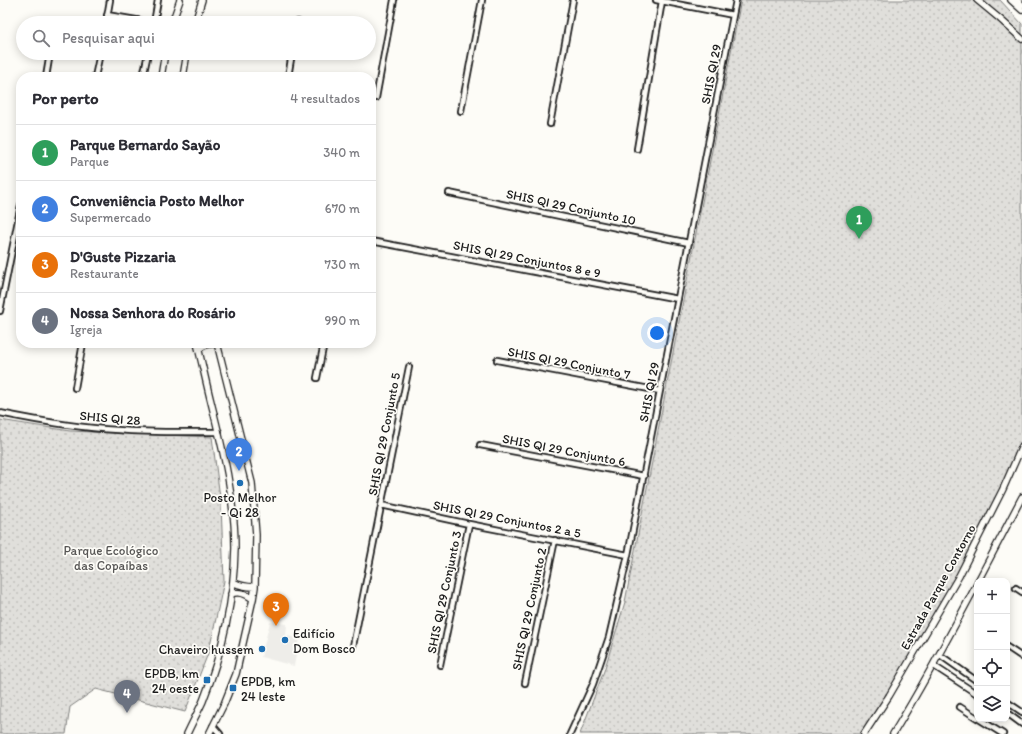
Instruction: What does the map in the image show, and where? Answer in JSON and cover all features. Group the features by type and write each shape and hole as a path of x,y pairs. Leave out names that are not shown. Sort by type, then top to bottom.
{"main road":[{"path":"174,16 180,0"},
{"path":"197,16 202,0"},
{"path":"977,0 1022,39"},
{"path":"1011,0 1022,10"},
{"path":"1017,0 1022,4"},
{"path":"162,72 164,60"},
{"path":"184,72 186,60"},
{"path":"187,734 203,701 218,658 232,594 235,547 228,477 219,432 198,348"},
{"path":"209,734 224,704 236,674 255,587 256,535 252,483 218,348"},
{"name":"Estrada Parque Contorno","path":"864,734 889,696 959,576 1003,489 1022,446"},
{"path":"980,578 1022,497"},
{"path":"233,582 246,587 255,587"},
{"path":"893,734 934,666 974,590"},
{"path":"232,594 235,592 243,593 253,599"}],"street":[{"path":"110,0 107,15 113,16"},
{"path":"155,16 158,0"},
{"path":"376,98 394,0"},
{"path":"461,111 482,0"},
{"path":"550,124 573,0"},
{"name":"SHIS QI 29","path":"570,734 593,684 609,637 628,554 736,0"},
{"path":"637,149 659,1 733,16"},
{"path":"47,72 49,60"},
{"path":"96,72 99,60"},
{"path":"144,72 147,60"},
{"path":"289,72 291,60"},
{"name":"SHIS QI 29 Conjunto 10","path":"448,193 689,243"},
{"path":"0,311 16,230"},
{"name":"SHIS QI 29 Conjuntos 8 e 9","path":"376,241 678,299"},
{"path":"75,388 82,348"},
{"path":"317,378 323,348"},
{"name":"SHIS QI 29 Conjunto 7","path":"497,360 660,391"},
{"name":"SHIS QI 29 Conjunto 5","path":"353,646 409,367"},
{"name":"SHIS QI 28","path":"0,413 41,421 119,431 219,432"},
{"name":"SHIS QI 29 Conjunto 6","path":"480,445 644,476"},
{"name":"SHIS QI 29 Conjuntos 2 a 5","path":"381,505 469,524 628,554"},
{"name":"SHIS QI 29 Conjunto 3","path":"440,665 469,524"},
{"name":"SHIS QI 29 Conjunto 2","path":"526,682 555,540"},
{"path":"1016,588 1022,592"},
{"path":"1010,649 1022,657"},
{"path":"940,655 972,678 967,687"},
{"path":"934,666 974,692"},
{"path":"1010,704 1022,712"},
{"path":"960,707 974,716"},
{"path":"970,713 974,712"},
{"path":"1010,715 1022,724"},
{"path":"984,722 1003,734"},
{"path":"213,726 220,734"}],"shaded area":[{"path":"270,622 287,624 286,636 299,638 294,666 261,657"}],"green space":[{"path":"741,0 1000,0 1022,24 1022,444 1016,459 916,656 865,734 580,734 604,671 625,602"},
{"name":"Parque Ecológico das Copaíbas","path":"0,420 70,431 212,437 221,505 224,581 209,651 185,712 96,689 70,707 66,734 0,734"}],"place":[{"name":"Parque Bernardo Sayão","path":"859,239"},
{"name":"Conveniência Posto Melhor","path":"239,471"},
{"name":"Posto Melhor - Qi 28","path":"240,483"},
{"name":"D'Guste Pizzaria","path":"276,626"},
{"name":"Edifício Dom Bosco","path":"285,640"},
{"name":"Chaveiro hussem","path":"262,649"},
{"name":"EPDB, km 24 oeste","path":"207,680"},
{"name":"EPDB, km 24 leste","path":"233,688"},
{"name":"Nossa Senhora do Rosário","path":"127,713"}]}
